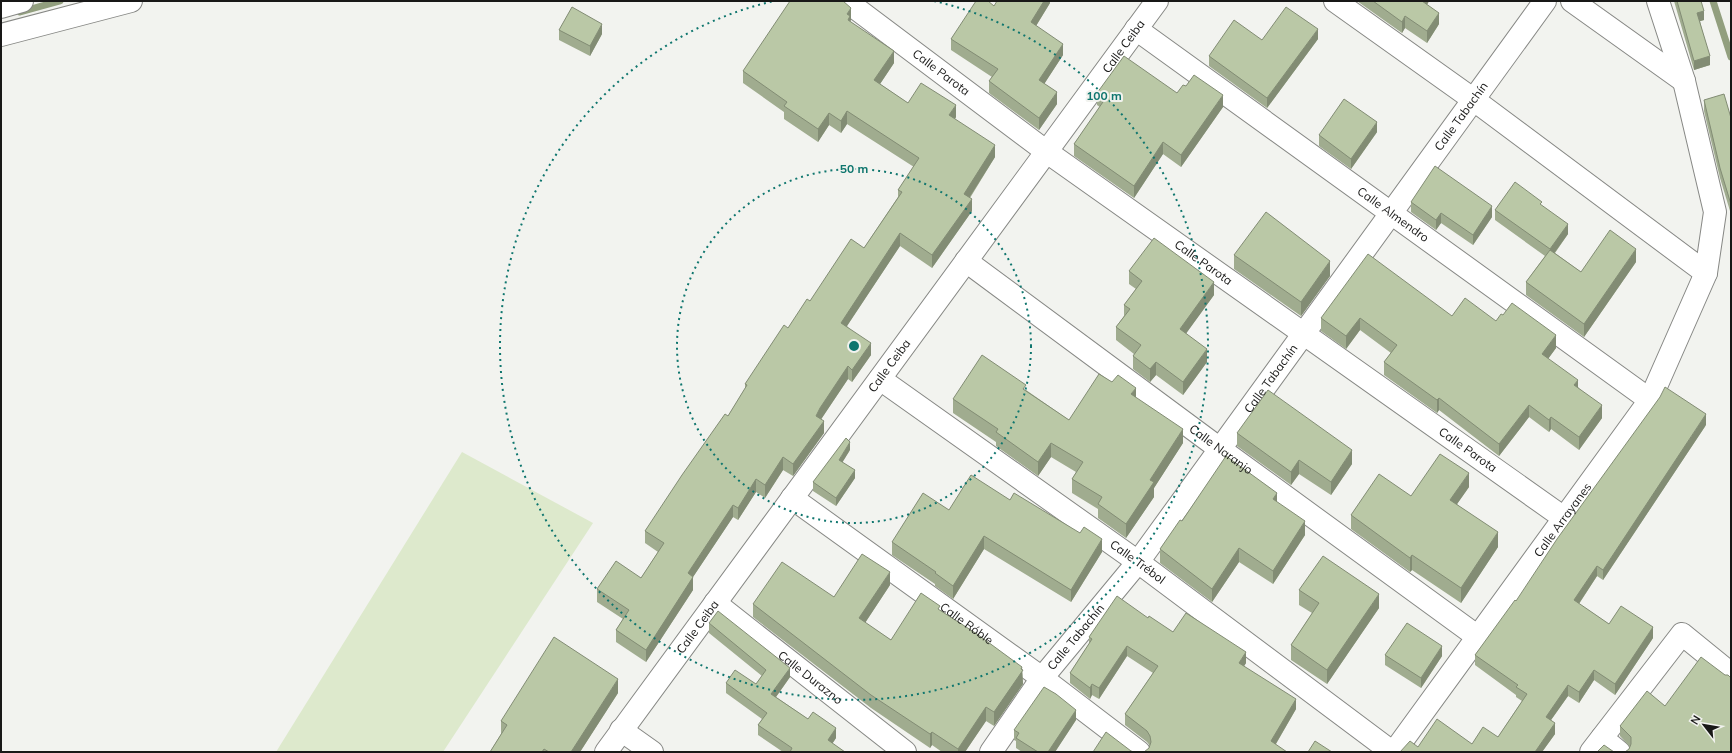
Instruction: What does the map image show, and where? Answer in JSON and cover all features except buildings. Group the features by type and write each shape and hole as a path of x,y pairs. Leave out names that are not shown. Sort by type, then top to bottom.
{"street":[{"path":"1,7 22,1"},
{"path":"1,35 131,1"},
{"name":"Calle Parota","path":"846,1 1047,152 1564,518"},
{"name":"Calle Ceiba","path":"606,752 1157,1"},
{"path":"1335,1 1474,100 1706,273"},
{"name":"Calle Tabachín","path":"991,752 1042,678 1138,562 1545,1"},
{"path":"1572,1 1684,81"},
{"path":"1658,1 1684,81 1715,212 1731,231"},
{"name":"Calle Almendro","path":"1136,29 1650,400"},
{"name":"Calle Arrayanes","path":"1393,752 1650,400 1706,273 1715,212"},
{"name":"Calle Naranjo","path":"966,261 1478,637"},
{"name":"Calle Trébol","path":"880,379 1138,562 1393,752"},
{"name":"Calle Róble","path":"792,498 1042,678 1138,752"},
{"name":"Calle Durazno","path":"715,603 905,752"},
{"path":"1620,752 1597,745 1682,634 1731,674"},
{"path":"622,730 652,752"}],"green space":[{"path":"462,452 593,523 443,752 276,752"}],"waterway":[{"path":"20,12 60,1"},
{"path":"1713,1 1731,57"}]}
